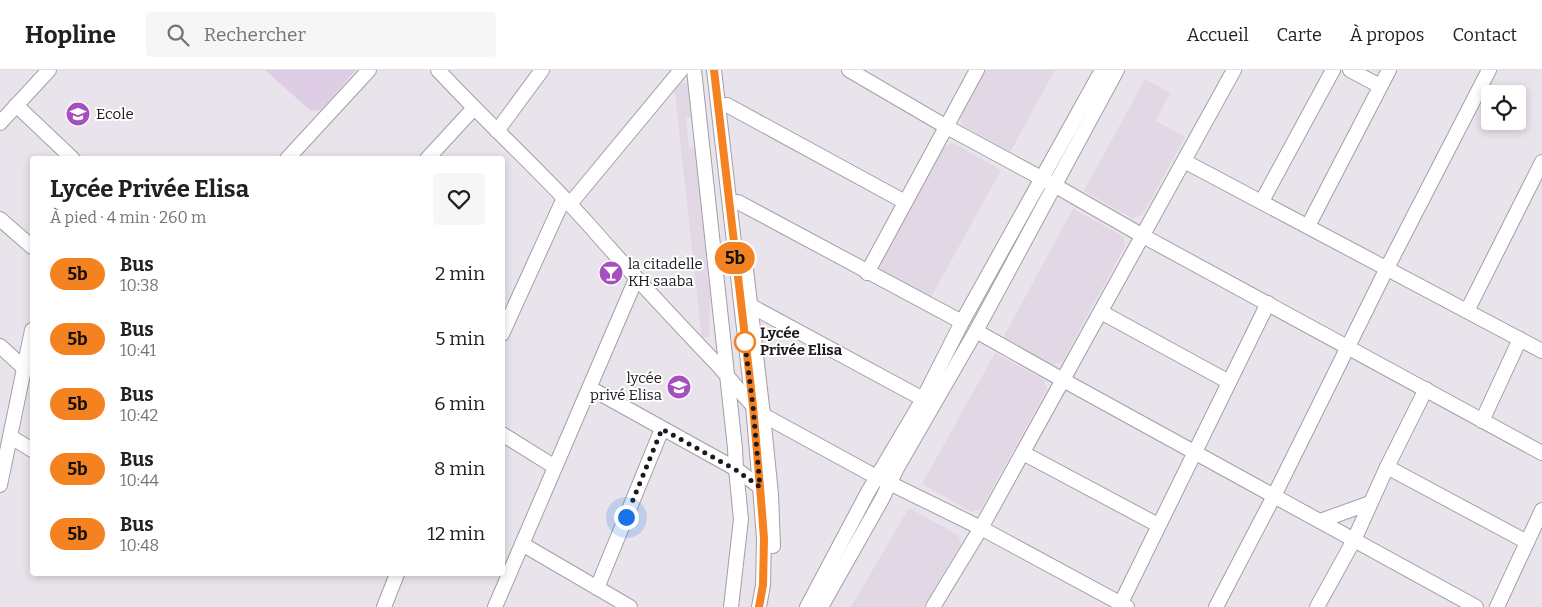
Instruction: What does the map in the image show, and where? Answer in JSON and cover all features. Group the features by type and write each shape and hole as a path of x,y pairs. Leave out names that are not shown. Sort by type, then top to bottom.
{"street":[{"path":"0,123 49,70"},
{"path":"290,156 369,70"},
{"path":"438,70 567,201 636,279 728,375 758,411 884,479 981,528 1122,606 1158,525 1268,303"},
{"path":"498,131 542,70"},
{"path":"505,328 567,201 681,70"},
{"path":"694,70 736,448 736,470 741,519 731,607"},
{"path":"714,70 773,536 772,582 769,607"},
{"path":"723,70 750,306 758,411 760,487 764,538 763,585 759,607"},
{"path":"848,70 1142,236 1542,453"},
{"path":"867,272 977,70"},
{"path":"807,607 976,330 1102,70"},
{"path":"821,607 962,322 1117,70"},
{"path":"936,606 1023,453 1234,70"},
{"path":"1262,201 1334,70"},
{"path":"1350,70 1380,86"},
{"path":"1308,226 1389,70"},
{"path":"1216,607 1489,70"},
{"path":"16,105 70,156"},
{"path":"727,105 905,202"},
{"path":"430,156 474,108"},
{"path":"1184,161 1542,350"},
{"path":"1467,311 1540,170"},
{"path":"738,202 962,322"},
{"path":"0,219 30,245"},
{"path":"495,607 636,279"},
{"path":"750,306 923,398"},
{"path":"1101,312 1229,382"},
{"path":"976,330 1063,380 1476,607"},
{"path":"1482,421 1520,339"},
{"path":"0,485 30,341"},
{"path":"0,346 25,369"},
{"path":"590,388 736,470 760,487"},
{"path":"1317,607 1354,540 1387,467 1426,389"},
{"path":"597,588 662,429"},
{"path":"11,436 30,449"},
{"path":"505,436 555,467"},
{"path":"1023,453 1158,525"},
{"path":"1387,467 1526,542"},
{"path":"1320,521 1370,503"},
{"path":"1496,607 1542,510"},
{"path":"522,544 630,607"},
{"path":"384,607 396,576"}],"shaded area":[{"path":"265,70 356,70 321,110 311,111"},
{"path":"985,70 1055,70 1010,152 962,125 960,116"},
{"path":"1145,79 1170,93 1156,121 1185,137 1142,215 1132,218 1084,191"},
{"path":"673,80 689,84 692,118 686,118 689,149 695,148 710,293 709,337 702,338 675,93 672,92"},
{"path":"953,143 1001,170 930,299 882,273 879,260 942,147"},
{"path":"1073,209 1123,236 1125,246 1062,362 1051,365 1003,338"},
{"path":"995,353 1044,380 1047,389 981,509 972,512 922,484"},
{"path":"909,508 958,535 961,544 923,607 851,607"}],"bus line":[{"name":"5b","path":"714,70 753,406 760,487 764,538 763,585 759,607"}],"place":[{"name":"Ecole","path":"78,114"},
{"name":"la citadelle KH saaba","path":"611,273"},
{"name":"Lycée Privée Elisa","path":"745,342"},
{"name":"lycée privé Elisa","path":"679,387"}],"route":[{"path":"626,517 662,429 736,470 760,487 753,406 744,337 745,342"}]}
